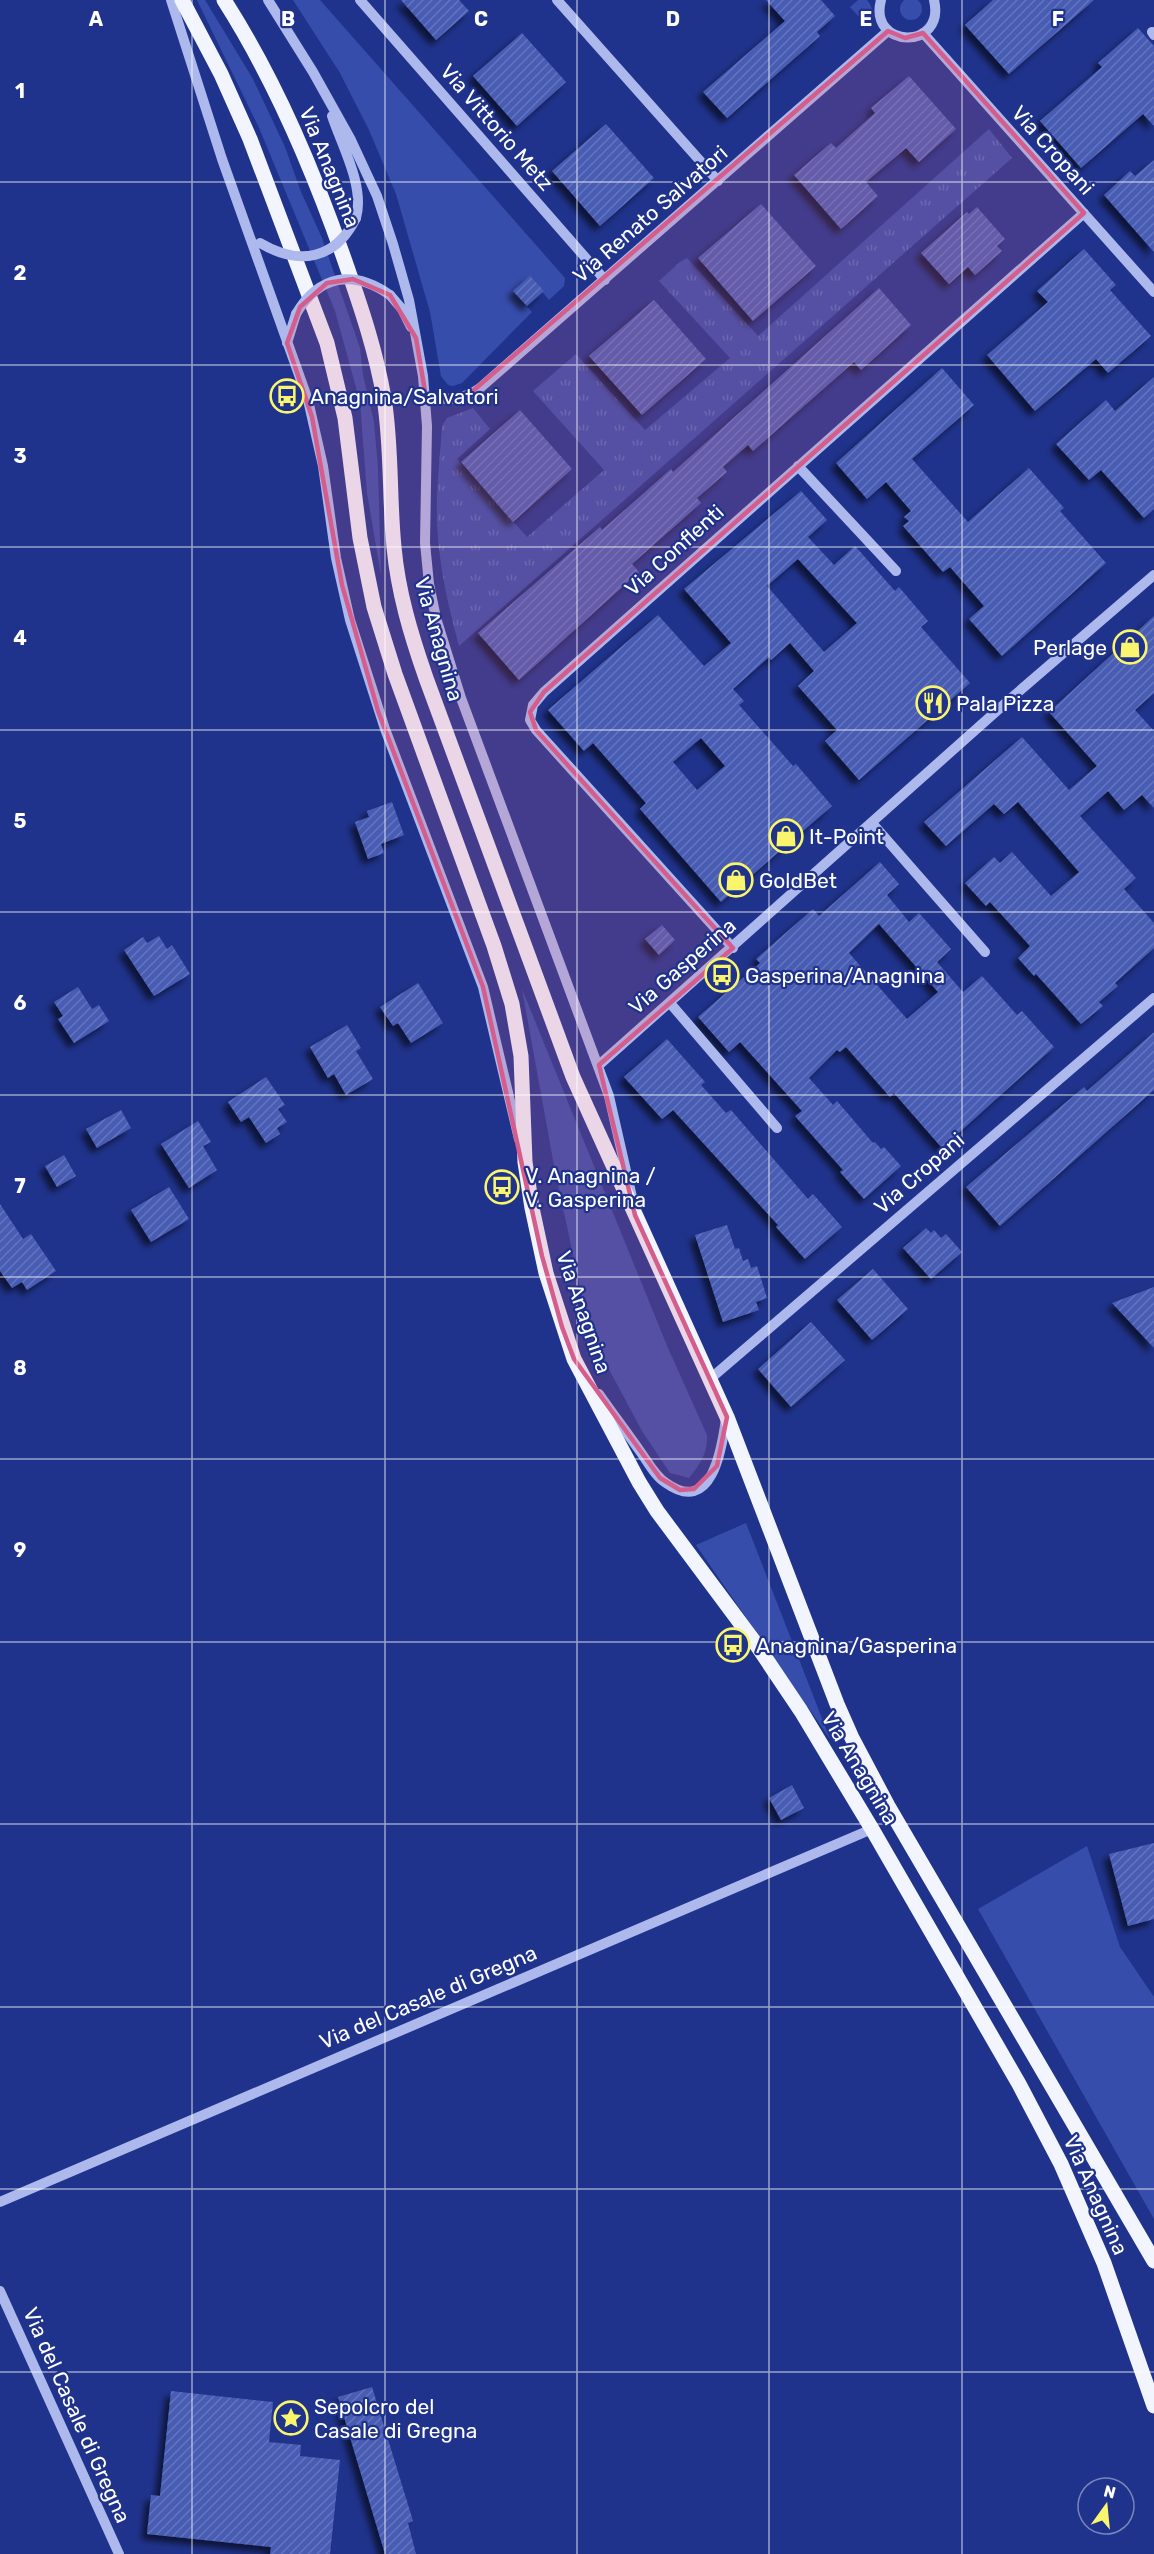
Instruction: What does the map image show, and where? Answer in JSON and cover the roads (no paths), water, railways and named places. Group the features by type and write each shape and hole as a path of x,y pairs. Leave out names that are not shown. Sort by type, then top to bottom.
{"main road":[{"name":"Via Anagnina","path":"182,0 221,74 250,139 327,343 345,418 360,538 374,607 394,674 494,946 512,1004 524,1080 525,1162 542,1256 574,1359 626,1461 657,1511 778,1675 873,1829 1014,2074 1056,2154 1104,2263 1154,2406"},
{"name":"Via Anagnina","path":"224,0 270,80 294,130 317,184 366,322 384,401 394,547 401,594 414,642 573,1077 727,1417 852,1738 888,1806 1154,2262"}],"street":[{"name":"Via Anagnina","path":"171,0 312,417 323,466 342,585 361,659 483,987 525,1162"},
{"name":"Via Anagnina","path":"268,0 354,146 381,207 409,300 426,397 428,426 425,543 429,584 438,625 461,698 599,1065 622,1145 636,1215"},
{"name":"Via Vittorio Metz","path":"360,0 605,280"},
{"path":"557,0 718,181"},
{"path":"880,1 880,18 888,30 905,38 923,33 934,19 934,0"},
{"name":"Via Renato Salvatori","path":"426,397 452,400 474,392 605,280 888,30"},
{"name":"Via Cropani","path":"923,33 1154,292"},
{"path":"248,232 260,243 288,256 314,255 331,248 341,240 356,218 359,202 357,188 323,91"},
{"name":"Via Conflenti","path":"733,948 536,730 530,720 530,712 539,696 1084,213"},
{"path":"287,343 296,314 314,291 333,281 349,279 367,282 390,295 402,309 416,338"},
{"path":"798,466 896,571"},
{"name":"Via Gasperina","path":"599,1065 1154,575"},
{"path":"872,823 985,952"},
{"name":"Via Cropani","path":"710,1379 1154,998"},
{"path":"670,1002 777,1128"},
{"path":"574,1359 660,1478 680,1490 694,1490 711,1476 720,1459 727,1417"},
{"name":"Via del Casale di Gregna","path":"0,2202 873,1829"},
{"name":"Via del Casale di Gregna","path":"0,2291 119,2554"}],"place":[{"name":"Anagnina/Salvatori","path":"287,396"},
{"name":"Perlage","path":"1130,647"},
{"name":"Pala Pizza","path":"933,703"},
{"name":"It-Point","path":"786,836"},
{"name":"GoldBet","path":"736,880"},
{"name":"Gasperina/Anagnina","path":"722,975"},
{"name":"V. Anagnina / V. Gasperina","path":"502,1187"},
{"name":"Anagnina/Gasperina","path":"733,1645"},
{"name":"Sepolcro del Casale di Gregna","path":"291,2418"}]}
